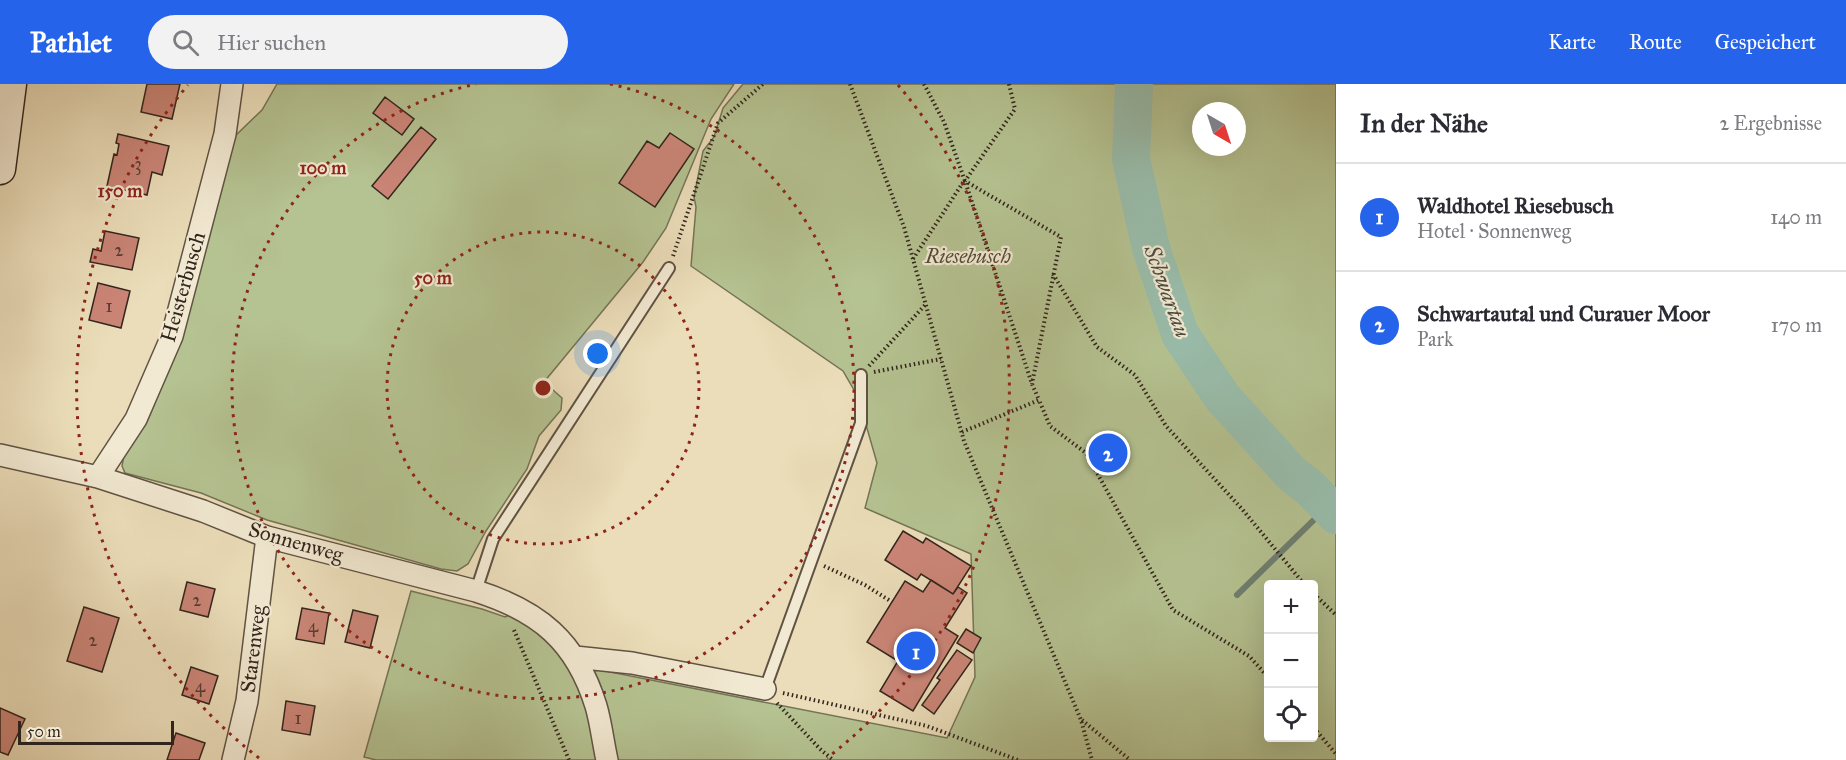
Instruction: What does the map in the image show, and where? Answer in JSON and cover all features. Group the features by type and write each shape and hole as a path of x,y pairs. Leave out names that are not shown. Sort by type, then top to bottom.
{"main road":[{"path":"0,169 11,84"}],"street":[{"name":"Heisterbusch","path":"98,477 136,419 172,336 225,134 232,84"},
{"name":"Sonnenweg","path":"0,455 98,477 203,511 267,537 476,591 506,601 534,616 575,657 596,706 607,760"},
{"name":"Starenweg","path":"233,760 247,701 267,537"},
{"path":"575,657 632,663 765,689"}],"lane":[{"path":"476,591 493,539 669,268"},
{"path":"765,689 861,423 861,375"}],"path":[{"path":"669,268 718,123 763,84"},
{"path":"850,84 904,227 962,432 1081,720 1092,760"},
{"path":"924,84 944,122 1032,384 1050,426 1086,453 1173,610 1249,656 1264,672"},
{"path":"913,259 1015,109 1009,84"},
{"path":"965,181 1061,237 1032,384"},
{"path":"1053,274 1096,347 1135,375 1166,426 1242,509 1300,580"},
{"path":"861,375 926,304"},
{"path":"861,375 941,358"},
{"path":"962,432 1039,400"},
{"path":"811,562 845,574 892,602"},
{"path":"1318,598 1336,615"},
{"path":"506,601 506,612 569,760"},
{"path":"765,689 833,760"},
{"path":"765,689 927,726 1018,760"},
{"path":"1081,720 1130,760"},
{"path":"1318,733 1336,754"}],"green space":[{"path":"277,84 734,84 711,119 666,228 643,262 544,382 562,398 561,410 539,436 527,469 486,531 468,564 457,571 441,569 267,520 201,493 125,473 122,466 124,455 147,422 183,336 233,138 262,110"},
{"name":"Riesebusch","path":"743,84 1336,84 1336,760 617,760 604,701 593,673 595,669 947,738 975,677 971,554 865,508 877,463 858,397 843,371 691,266 696,207 694,197 703,151 714,137 723,108"},
{"path":"411,591 505,617 515,613 542,634 569,662 587,707 597,760 376,760 364,757"}],"building":[{"path":"147,84 180,84 172,119 141,112"},
{"path":"385,97 414,119 402,135 373,113"},
{"path":"421,127 436,139 388,199 372,186"},
{"path":"670,133 694,149 655,207 619,183 647,141 659,148"},
{"path":"118,134 169,146 162,175 152,172 147,195 107,186 114,154 117,155"},
{"path":"105,231 139,238 132,270 90,262 93,249 101,251"},
{"path":"98,283 130,291 121,328 89,320"},
{"path":"903,531 923,543 926,538 971,566 953,594 921,574 917,580 885,560"},
{"path":"931,580 953,594 958,587 967,593 945,628 958,636 913,711 880,691 898,661 867,642 905,581 923,592"},
{"path":"187,582 215,589 208,617 180,610"},
{"path":"84,607 119,618 102,672 67,661"},
{"path":"302,608 329,613 324,644 296,639"},
{"path":"353,610 378,616 370,648 345,642"},
{"path":"966,629 981,638 973,653 957,643"},
{"path":"957,650 972,660 934,714 922,705 940,680 937,678"},
{"path":"191,667 218,676 209,704 182,695"},
{"path":"286,701 315,706 310,735 282,730"},
{"path":"0,708 25,719 8,755 0,752"},
{"path":"176,733 205,743 199,760 167,760"}],"waterway":[{"name":"Schwartau","path":"1134,84 1131,159 1151,248 1180,334 1222,397 1291,473 1310,488 1336,515"},
{"path":"1237,595 1327,507"}],"place":[{"name":"Schwartautal und Curauer Moor","path":"1108,453"},
{"name":"Waldhotel Riesebusch","path":"916,651"}]}
